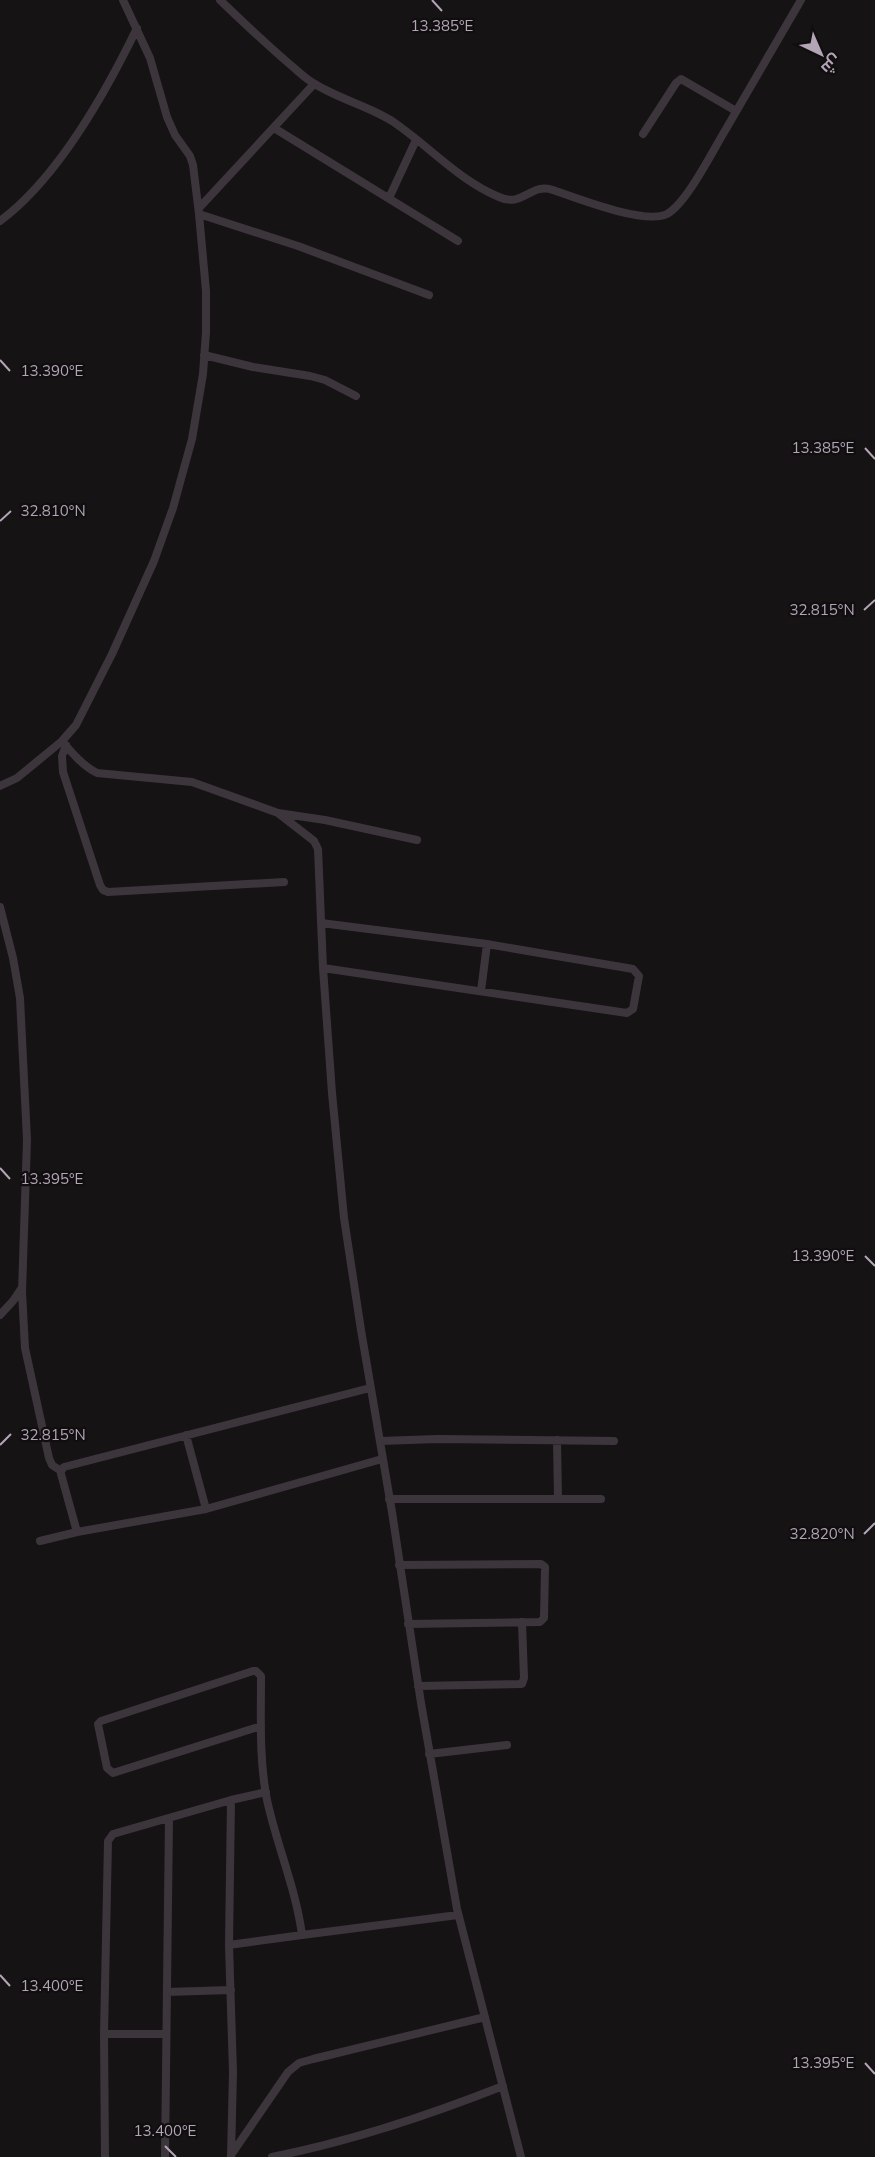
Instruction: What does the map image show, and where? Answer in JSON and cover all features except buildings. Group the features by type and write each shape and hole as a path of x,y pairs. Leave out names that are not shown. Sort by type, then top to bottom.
{"street":[{"path":"0,786 17,778 64,743 76,725 154,561 173,508 192,439 204,355 206,291 199,211 190,156 175,135 167,117 150,58 123,0"},
{"path":"220,0 281,57 314,84 374,110 479,187 508,201 517,201 536,189 546,188 602,207 636,215 661,216 681,201 801,0"},
{"path":"0,221 25,201 64,153 111,78 137,28"},
{"path":"643,134 676,83 681,79 736,111"},
{"path":"199,211 314,84"},
{"path":"274,128 458,240"},
{"path":"389,198 416,140"},
{"path":"199,211 429,295"},
{"path":"204,355 253,367 325,380 356,396"},
{"path":"64,743 89,769 96,773 192,782 278,813 325,820 417,840"},
{"path":"64,743 63,772 103,890 108,892 284,882"},
{"path":"278,813 317,845 323,968 344,1218 370,1388 429,1754 458,1915 521,2157"},
{"path":"0,907 20,998 27,1140 22,1286 26,1348 49,1458 52,1465 60,1471 77,1532"},
{"path":"321,923 487,944 633,969 639,976 633,1009 627,1013 323,968"},
{"path":"480,991 487,944"},
{"path":"0,1315 13,1301 22,1286"},
{"path":"60,1471 64,1467 370,1388"},
{"path":"186,1435 206,1509"},
{"path":"380,1441 438,1439 615,1441"},
{"path":"557,1440 558,1499"},
{"path":"40,1541 77,1532 206,1509 382,1459"},
{"path":"389,1499 601,1499"},
{"path":"399,1565 543,1565 545,1571 544,1618 540,1622 408,1624"},
{"path":"418,1686 522,1684 524,1678 522,1622"},
{"path":"261,1725 112,1773 106,1768 98,1728 101,1721 253,1671 261,1676 261,1725 261,1749 266,1792 299,1912 302,1935"},
{"path":"429,1754 507,1745"},
{"path":"105,2157 104,2034 108,1841 113,1834 266,1792"},
{"path":"230,2156 231,1800"},
{"path":"165,2157 169,1818"},
{"path":"229,1945 458,1915"},
{"path":"166,1992 231,1990"},
{"path":"230,2156 293,2066 313,2059 485,2017"},
{"path":"104,2034 166,2034"},
{"path":"272,2157 289,2155 385,2129 503,2086"}]}
